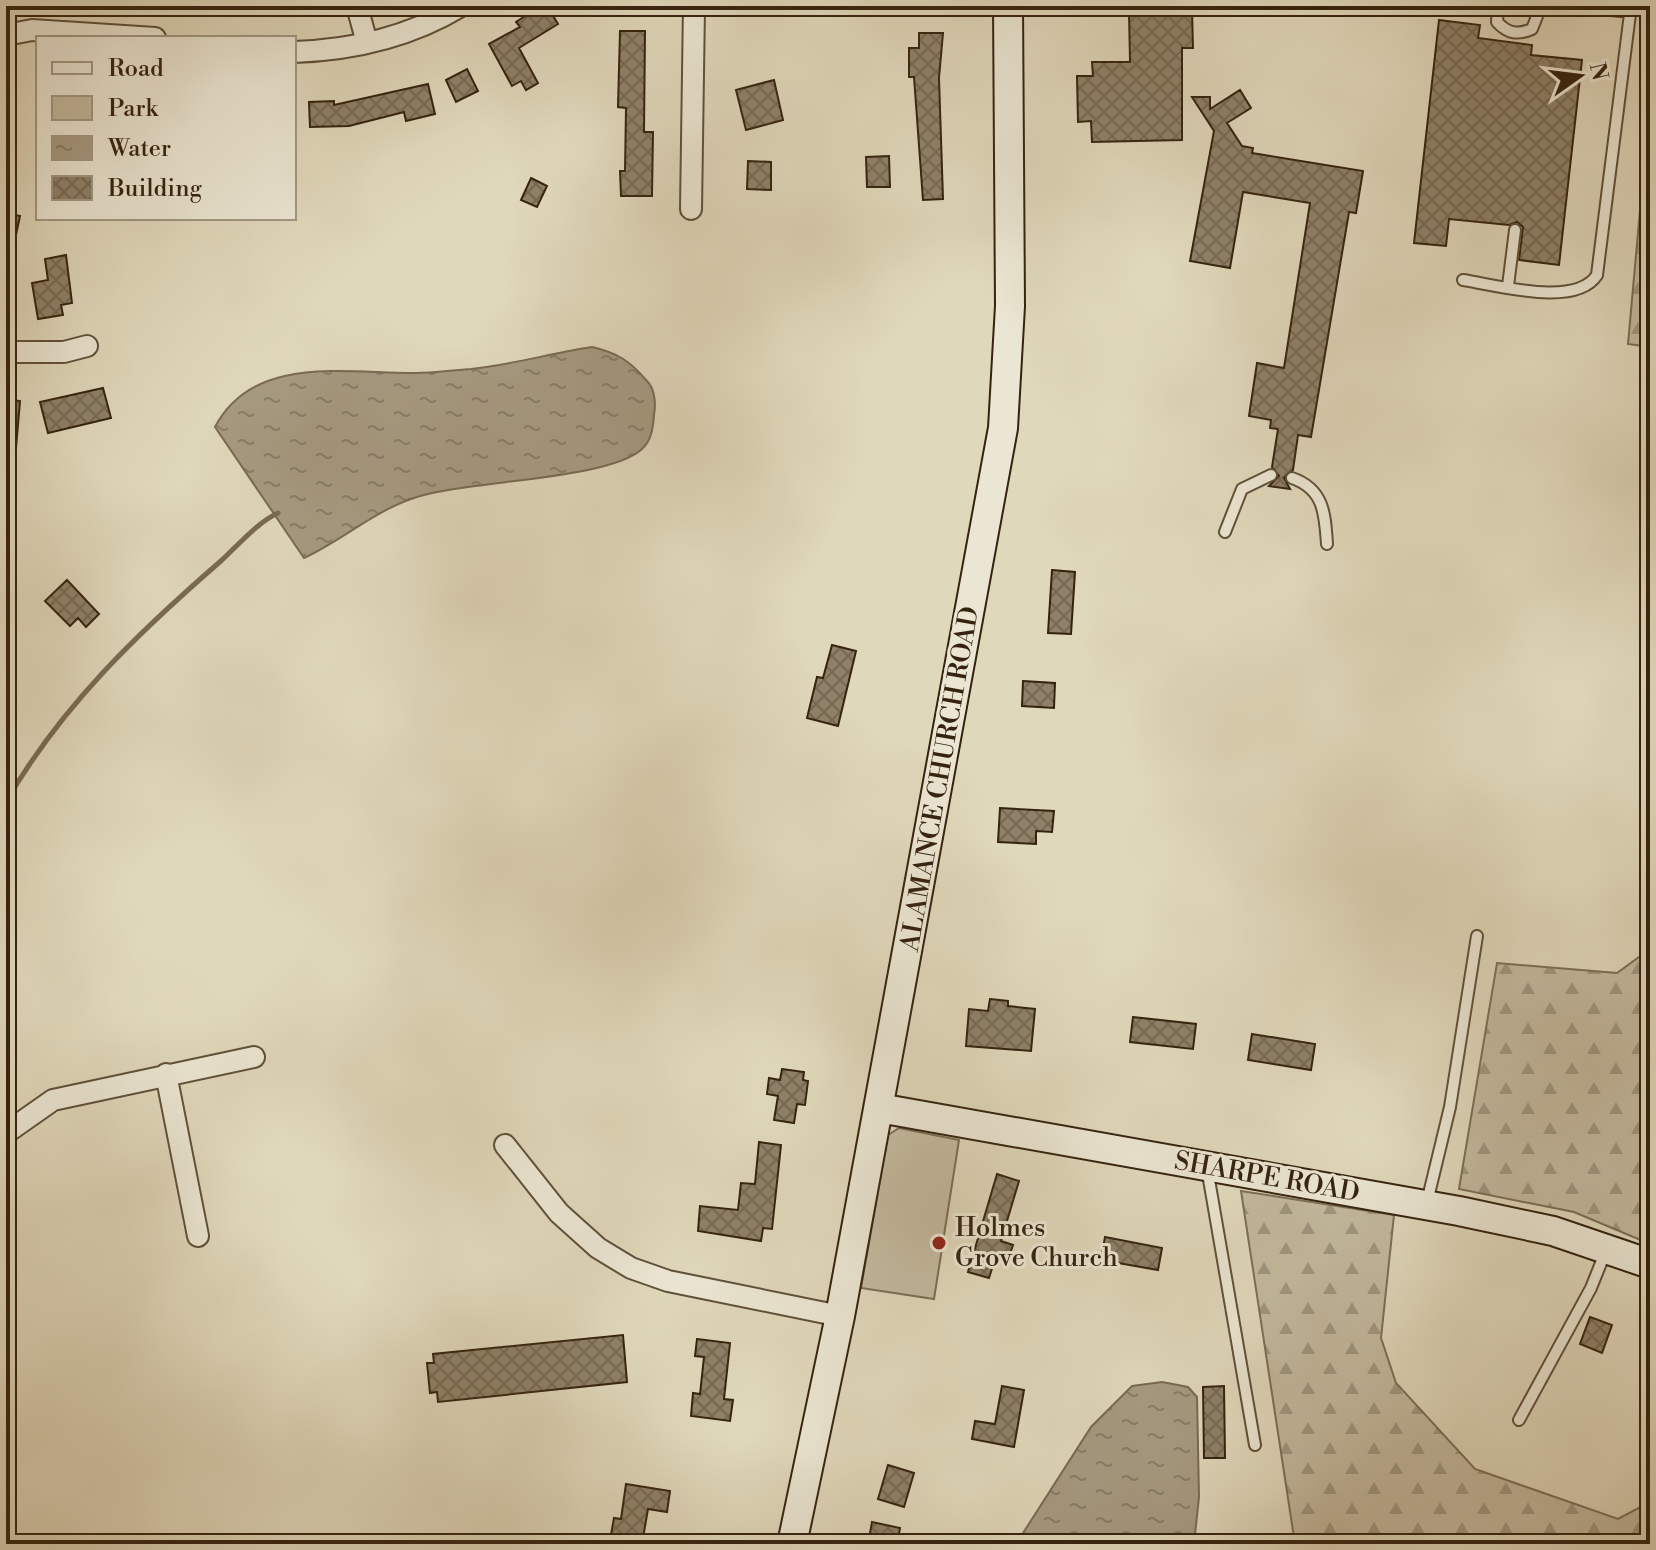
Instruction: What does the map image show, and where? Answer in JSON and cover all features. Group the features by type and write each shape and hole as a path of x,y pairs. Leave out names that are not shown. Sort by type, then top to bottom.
{"main road":[{"name":"ALAMANCE CHURCH ROAD","path":"792,1544 840,1316 1003,428 1010,306 1008,6"},
{"name":"SHARPE ROAD","path":"879,1108 1427,1205 1553,1231 1608,1247 1650,1264"}],"street":[{"path":"357,6 367,43"},
{"path":"296,52 330,50 407,34 461,6"},
{"path":"691,209 694,6"},
{"path":"6,35 32,30 124,36"},
{"path":"6,352 64,352 87,346"},
{"path":"6,1133 53,1100 254,1057"},
{"path":"166,1074 198,1236"},
{"path":"505,1145 559,1213 598,1248 631,1268 668,1281 840,1316"}],"lane":[{"path":"1498,6 1497,22 1504,30 1516,33 1532,29 1541,6"},
{"path":"1463,280 1561,294 1582,291 1597,275 1630,9 1573,6"},
{"path":"1508,286 1515,230"},
{"path":"1225,532 1242,489 1271,475"},
{"path":"1292,478 1309,484 1325,509 1327,544"},
{"path":"1427,1205 1450,1107 1477,936"},
{"path":"1207,1166 1255,1445"},
{"path":"1519,1420 1591,1288 1608,1247"}],"green space":[{"path":"1650,99 1650,347 1628,344"},
{"path":"1650,949 1650,1244 1574,1212 1459,1189 1497,963 1617,973"},
{"path":"899,1128 959,1140 934,1299 861,1288 888,1135"},
{"path":"1241,1191 1394,1215 1381,1338 1396,1383 1475,1469 1618,1519 1650,1502 1650,1544 1295,1544"}],"water":[{"path":"592,347 629,363 652,388 655,406 652,429 642,449 625,459 600,467 417,497 387,509 304,558 215,427 232,403 253,387 278,378 333,371 416,373 471,369"},
{"path":"1162,1382 1188,1387 1197,1397 1199,1497 1194,1544 1016,1544 1091,1427 1132,1386"}],"building":[{"path":"534,6 547,6 558,24 519,48 538,83 526,90 521,81 512,86 489,44 520,27 516,22 533,11"},
{"path":"1192,10 1193,48 1182,48 1182,140 1092,142 1091,121 1078,122 1077,76 1093,76 1092,62 1130,62 1129,12"},
{"path":"1439,20 1480,25 1478,38 1532,45 1531,55 1582,60 1559,265 1519,260 1523,227 1517,222 1509,225 1449,219 1446,246 1414,243"},
{"path":"620,31 645,31 644,132 653,132 652,196 621,196 620,171 625,171 626,108 618,107"},
{"path":"919,33 943,33 939,78 943,199 923,200 914,77 909,77 909,48 919,48"},
{"path":"467,69 478,91 456,102 446,80"},
{"path":"774,80 783,120 746,130 736,90"},
{"path":"428,84 435,114 406,121 404,112 349,126 310,127 309,102 334,101 334,105"},
{"path":"1240,90 1251,108 1227,123 1242,146 1253,148 1252,153 1363,171 1356,213 1349,212 1311,437 1298,435 1293,470 1284,478 1290,489 1269,486 1279,476 1272,467 1278,429 1270,428 1271,420 1249,416 1257,363 1284,368 1310,203 1243,192 1230,268 1190,261 1214,131 1192,97 1210,97 1210,109"},
{"path":"889,156 890,187 867,187 866,157"},
{"path":"748,161 771,162 771,190 747,189"},
{"path":"531,178 547,186 537,207 521,200"},
{"path":"6,213 20,216 12,254 6,253"},
{"path":"66,255 72,303 61,305 63,315 38,319 32,283 48,280 45,259"},
{"path":"103,388 111,418 48,433 40,402"},
{"path":"6,399 20,401 16,448 6,448"},
{"path":"1052,570 1075,572 1071,634 1048,633"},
{"path":"67,580 99,614 86,627 78,618 70,626 45,601"},
{"path":"832,645 856,651 838,726 807,718 817,677 823,678"},
{"path":"1023,681 1055,683 1054,708 1022,706"},
{"path":"1000,808 1054,811 1052,832 1036,831 1036,844 998,842"},
{"path":"990,999 1008,1001 1008,1006 1035,1009 1031,1051 966,1046 969,1009 988,1011"},
{"path":"1133,1017 1196,1024 1193,1049 1130,1042"},
{"path":"1252,1034 1315,1044 1311,1070 1248,1060"},
{"path":"782,1069 804,1072 803,1080 808,1081 805,1105 797,1104 794,1123 774,1120 778,1096 767,1094 769,1078 780,1080"},
{"path":"759,1142 781,1145 772,1229 763,1228 761,1241 698,1231 700,1206 738,1210 741,1183 755,1184"},
{"path":"997,1174 1019,1181 1001,1241 1013,1245 1007,1263 995,1259 989,1278 968,1272"},
{"path":"1105,1237 1162,1248 1158,1270 1101,1260"},
{"path":"1590,1317 1612,1325 1602,1353 1580,1344"},
{"path":"623,1335 627,1382 438,1402 437,1392 430,1393 427,1363 434,1363 433,1354"},
{"path":"697,1339 730,1343 724,1399 733,1400 730,1421 691,1416 693,1393 700,1394 704,1357 695,1356"},
{"path":"1002,1386 1024,1390 1014,1447 972,1439 975,1421 995,1424"},
{"path":"1224,1386 1225,1458 1204,1458 1203,1387"},
{"path":"888,1465 914,1473 904,1507 878,1499"},
{"path":"626,1484 670,1491 667,1512 648,1509 642,1544 610,1540 614,1518 621,1519"},
{"path":"872,1522 900,1528 897,1544 868,1544"}],"waterway":[{"path":"6,802 51,734 104,672 248,534 278,513"}],"place":[{"name":"Holmes Grove Church","path":"939,1243"}]}
